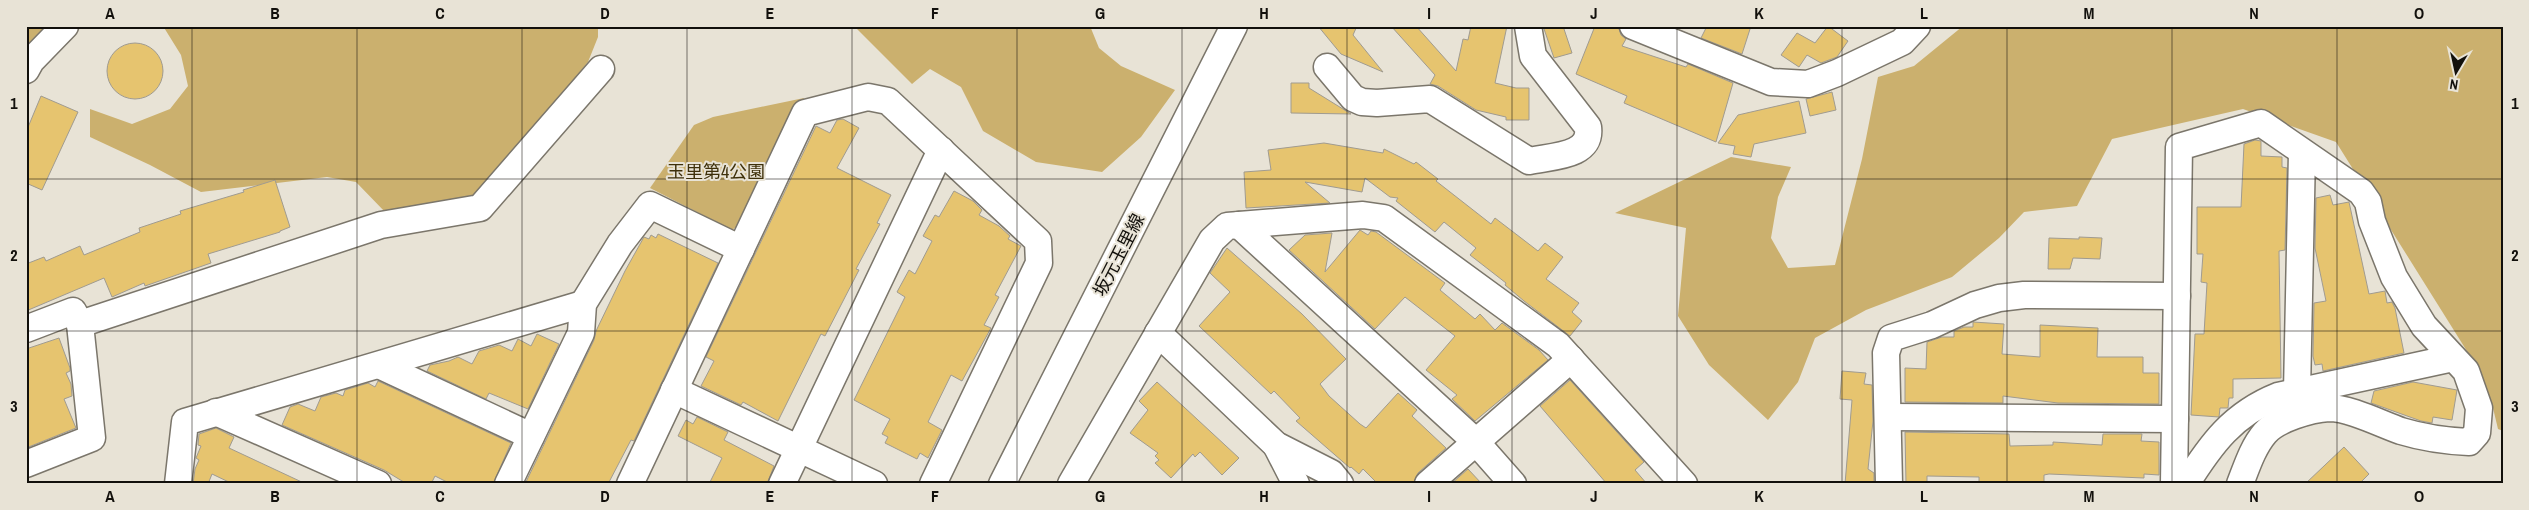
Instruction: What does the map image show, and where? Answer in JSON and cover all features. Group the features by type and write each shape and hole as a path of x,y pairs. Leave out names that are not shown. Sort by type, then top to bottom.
{"street":[{"path":"26,70 31,61 65,26"},
{"name":"坂元玉里線","path":"1002,484 1234,26"},
{"path":"1327,67 1353,98 1362,102 1377,103 1430,99 1529,161 1575,151 1585,146 1589,136 1588,127 1533,56 1528,26"},
{"path":"1633,26 1771,82 1808,84 1838,73 1902,42 1917,26"},
{"path":"80,324 380,225 480,208 601,69"},
{"path":"630,484 805,113 868,96 888,101 1038,241 1038,263 933,484"},
{"path":"2174,484 2179,147 2261,123 2361,192 2368,202 2372,221 2394,277 2424,326 2466,371 2479,408 2477,433 2469,442 2441,440 2404,432 2342,410 2328,408 2288,418 2266,432 2255,447 2240,484"},
{"path":"782,484 941,150"},
{"path":"2297,392 2302,152"},
{"path":"508,484 580,333 583,304 620,244 650,205 741,249"},
{"path":"1071,484 1212,240 1226,226 1363,215 1384,218 1558,345 1684,484"},
{"path":"1239,225 1476,442 1513,484"},
{"path":"1889,484 1886,354 1891,338 1932,325 1975,305 1999,298 2024,295 2177,296"},
{"path":"178,484 185,422 380,366 583,304"},
{"path":"26,329 73,312 80,324 92,438 26,464"},
{"path":"1158,333 1276,445 1331,472 1340,484"},
{"path":"2186,484 2206,452 2244,413 2278,396 2453,358"},
{"path":"1428,484 1571,359"},
{"path":"380,366 531,436"},
{"path":"674,390 874,484"},
{"path":"216,412 378,484"},
{"path":"1888,417 2175,419"},
{"path":"1276,445 1296,484"}],"green space":[{"path":"26,26 50,26 26,57"},
{"path":"163,26 598,26 598,37 588,62 479,196 386,213 356,182 327,177 201,192 150,165 90,137 90,109 132,124 170,109 188,86 181,55"},
{"path":"854,26 1090,26 1099,48 1121,66 1175,90 1141,137 1102,172 1036,162 983,131 961,87 930,69 912,84"},
{"path":"1963,26 2503,26 2503,431 2498,429 2493,408 2475,364 2336,142 2243,109 2112,139 2077,206 2024,212 1999,238 1952,277 1866,310 1815,338 1798,382 1768,420 1709,365 1678,316 1686,228 1615,213 1731,157 1791,167 1778,197 1771,238 1788,268 1835,265 1862,159 1878,77 1914,66"},
{"name":"玉里第4公園","path":"804,98 736,227 732,230 650,188 694,125 713,117"}],"building":[{"path":"1318,26 1357,26 1353,35 1383,72 1341,54"},
{"path":"1391,26 1416,26 1456,71 1463,39 1468,40 1471,26 1507,26 1495,83 1516,88 1529,88 1529,120 1506,120 1506,117 1476,110 1438,86 1430,84 1435,75"},
{"path":"1543,26 1563,26 1572,53 1554,58"},
{"path":"1595,26 1618,26 1621,35 1626,39 1622,46 1686,67 1688,64 1733,83 1716,142 1624,103 1627,96 1576,74"},
{"path":"1707,26 1751,26 1742,54 1701,38"},
{"path":"1828,26 1848,41 1837,57 1821,63 1807,55 1799,67 1781,55 1797,33 1815,43"},
{"path":"135,43 146,45 155,51 161,60 163,71 161,82 155,91 146,97 135,99 124,97 115,91 109,82 107,71 109,60 115,51 124,45"},
{"path":"1291,83 1309,83 1309,88 1351,114 1291,113"},
{"path":"1832,92 1836,110 1810,116 1806,99"},
{"path":"41,96 78,112 42,190 26,183 26,132"},
{"path":"1799,101 1806,133 1754,144 1751,157 1733,154 1735,146 1718,143 1738,115"},
{"path":"843,119 859,128 837,168 891,195 877,223 880,224 856,269 859,270 825,336 821,334 778,421 743,402 741,405 701,386 714,361 706,357 816,126 830,133 837,120"},
{"path":"2255,140 2261,141 2261,156 2282,157 2282,167 2287,168 2285,250 2279,251 2281,378 2233,379 2233,398 2229,398 2228,408 2220,408 2219,417 2191,415 2195,334 2204,334 2207,283 2201,282 2203,254 2197,254 2197,207 2241,207 2244,144"},
{"path":"1324,143 1383,153 1384,149 1414,164 1416,162 1438,179 1436,181 1491,224 1495,218 1538,251 1545,243 1563,257 1546,279 1579,303 1572,312 1582,321 1570,336 1524,301 1505,285 1506,283 1470,255 1476,248 1444,222 1435,232 1396,201 1398,198 1390,197 1365,178 1362,192 1305,182 1330,203 1246,208 1244,172 1271,170 1268,150"},
{"path":"275,180 290,227 280,232 208,254 211,263 145,286 144,283 112,297 104,278 26,311 26,264 44,257 46,261 80,246 84,255 140,232 139,228 181,214 180,211 244,192 243,190"},
{"path":"954,191 973,201 982,210 979,215 999,226 1010,236 1008,239 1021,246 995,295 999,297 984,325 991,328 962,381 951,375 928,422 942,430 928,458 920,453 917,459 885,443 888,437 882,434 890,419 854,400 905,297 897,292 909,270 915,274 932,241 923,236 935,215 939,217"},
{"path":"2330,195 2333,205 2349,202 2369,294 2385,291 2387,303 2392,302 2395,308 2404,353 2323,371 2322,364 2315,365 2313,356 2314,303 2326,301 2315,248 2316,198"},
{"path":"1360,230 1368,235 1371,231 1376,232 1445,283 1440,290 1475,319 1480,314 1495,330 1502,323 1539,350 1548,360 1475,421 1452,399 1457,395 1426,370 1455,336 1405,297 1375,329 1289,250 1305,235 1332,233 1325,272"},
{"path":"658,234 718,263 634,441 631,440 608,484 525,484 625,271 644,237 649,239 651,235 656,238"},
{"path":"2079,237 2102,238 2100,259 2073,258 2070,269 2048,269 2049,238 2079,239"},
{"path":"1227,248 1302,314 1346,359 1320,384 1329,396 1360,424 1366,428 1398,393 1417,410 1412,416 1446,448 1418,473 1413,484 1378,484 1363,469 1359,474 1350,468 1296,421 1300,418 1274,391 1271,394 1199,326 1230,292 1210,273"},
{"path":"1973,322 2004,324 2002,354 2040,357 2040,325 2098,328 2097,357 2143,357 2143,373 2159,373 2159,404 2058,403 2003,396 2003,403 1905,402 1905,368 1926,369 1927,342 1942,337 1954,337 1954,331 1964,327 1973,327"},
{"path":"537,334 559,344 528,409 489,393 486,399 427,371 430,365 458,357 472,364 479,351 499,345 512,351 518,339 531,346"},
{"path":"59,338 70,368 70,371 66,373 71,384 72,396 64,399 76,428 26,448 26,349"},
{"path":"1842,371 1866,373 1864,384 1872,385 1873,421 1868,469 1874,473 1874,484 1845,484 1852,400 1840,399"},
{"path":"1570,380 1644,462 1635,470 1647,484 1607,484 1540,406"},
{"path":"378,381 511,443 493,484 451,484 435,476 431,484 407,484 384,470 282,425 290,407 298,404 315,411 321,397 336,393 343,396 345,390 368,383 375,387"},
{"path":"1157,382 1239,458 1222,475 1200,452 1195,457 1193,454 1171,478 1155,463 1159,460 1155,456 1158,453 1130,433 1148,410 1139,401"},
{"path":"2413,382 2457,390 2452,420 2433,417 2432,423 2421,421 2371,403 2374,391"},
{"path":"697,417 728,432 724,440 774,466 767,484 709,484 722,458 678,436 686,420 693,424"},
{"path":"216,428 234,437 229,448 306,484 233,484 212,474 208,484 193,484 195,469 199,460 196,458 201,446 198,445 199,434"},
{"path":"1905,432 2009,434 2010,446 2053,445 2053,442 2102,445 2103,434 2142,434 2141,441 2159,442 2159,475 2144,474 2144,478 2049,474 2044,475 2044,484 1979,484 1979,477 1927,476 1927,484 1906,484"},
{"path":"2344,447 2369,474 2359,484 2305,484"},
{"path":"1468,469 1482,484 1451,484"}]}
